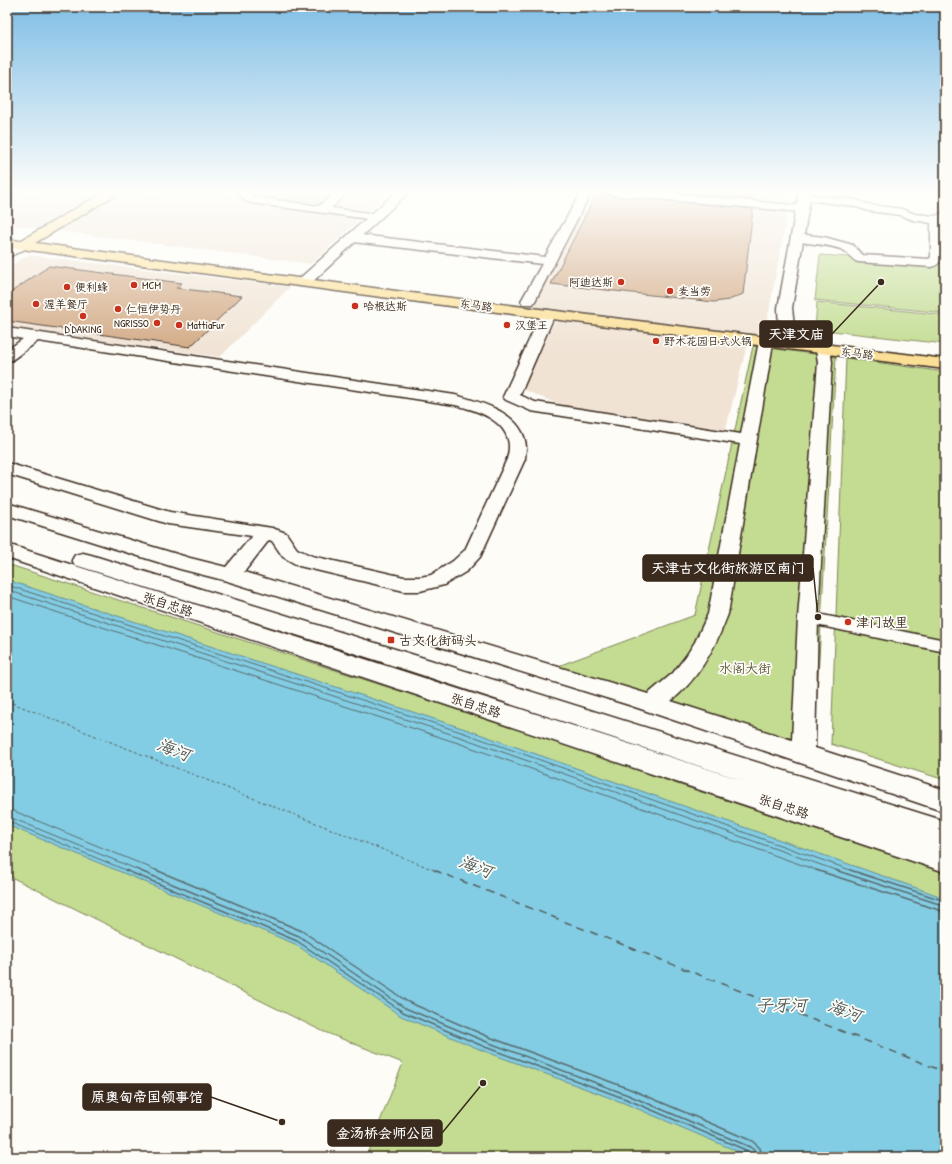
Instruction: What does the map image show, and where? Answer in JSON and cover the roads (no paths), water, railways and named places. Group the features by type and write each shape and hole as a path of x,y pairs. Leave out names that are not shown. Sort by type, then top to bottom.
{"main road":[{"name":"东马路","path":"71,246 310,278 548,314 945,364"},
{"name":"东马路","path":"310,278 528,301 945,352"}],"street":[{"path":"7,259 13,246"},
{"path":"310,278 344,246"},
{"path":"424,246 549,261"},
{"path":"528,301 557,246"},
{"path":"787,333 785,308 796,246"},
{"path":"844,246 849,248 858,258 932,263 938,257 939,246"},
{"path":"548,314 511,397 531,406 748,440"},
{"path":"7,332 455,400 476,405 489,411 512,428 518,445 516,459 472,553 460,566 437,580 420,584 404,584 306,561 290,553 282,545 279,537 266,532 168,518 7,468"},
{"path":"651,704 674,686 693,662 708,639 715,620 766,341 787,333 823,348 825,362 808,618 803,754"},
{"path":"7,357 36,336"},
{"path":"7,509 187,564 231,575 651,704 945,801"},
{"path":"231,575 266,532"},
{"name":"张自忠路","path":"7,536 387,655 945,834"},
{"name":"张自忠路","path":"7,551 945,859"},
{"path":"808,618 945,646"}],"water":[{"name":"子牙河","path":"7,580 465,729 945,898 945,1157 751,1157 624,1103 484,1051 401,1016 295,944 7,825"}],"place":[{"name":"阿迪达斯","path":"621,282"},
{"name":"天津文庙","path":"881,282"},
{"name":"MCM","path":"134,285"},
{"name":"便利蜂","path":"67,287"},
{"name":"麦当劳","path":"670,291"},
{"name":"渥羊餐厅","path":"36,304"},
{"name":"哈根达斯","path":"355,306"},
{"name":"仁恒伊势丹","path":"118,309"},
{"name":"D'DAKING","path":"83,316"},
{"name":"NGRISSO","path":"157,323"},
{"name":"MattiaFur","path":"179,325"},
{"name":"汉堡王","path":"507,325"},
{"name":"野木花园日式火锅","path":"656,341"},
{"name":"天津古文化街旅游区南门","path":"818,617"},
{"name":"津门故里","path":"848,622"},
{"name":"古文化街码头","path":"391,640"},
{"name":"金汤桥会师公园","path":"483,1083"},
{"name":"原奥匈帝国领事馆","path":"282,1122"}],"park label":[{"name":"水阁大街","path":"745,668"}],"water label":[{"name":"海河","path":"174,749"},
{"name":"海河","path":"476,866"},
{"name":"海河","path":"845,1010"}]}
